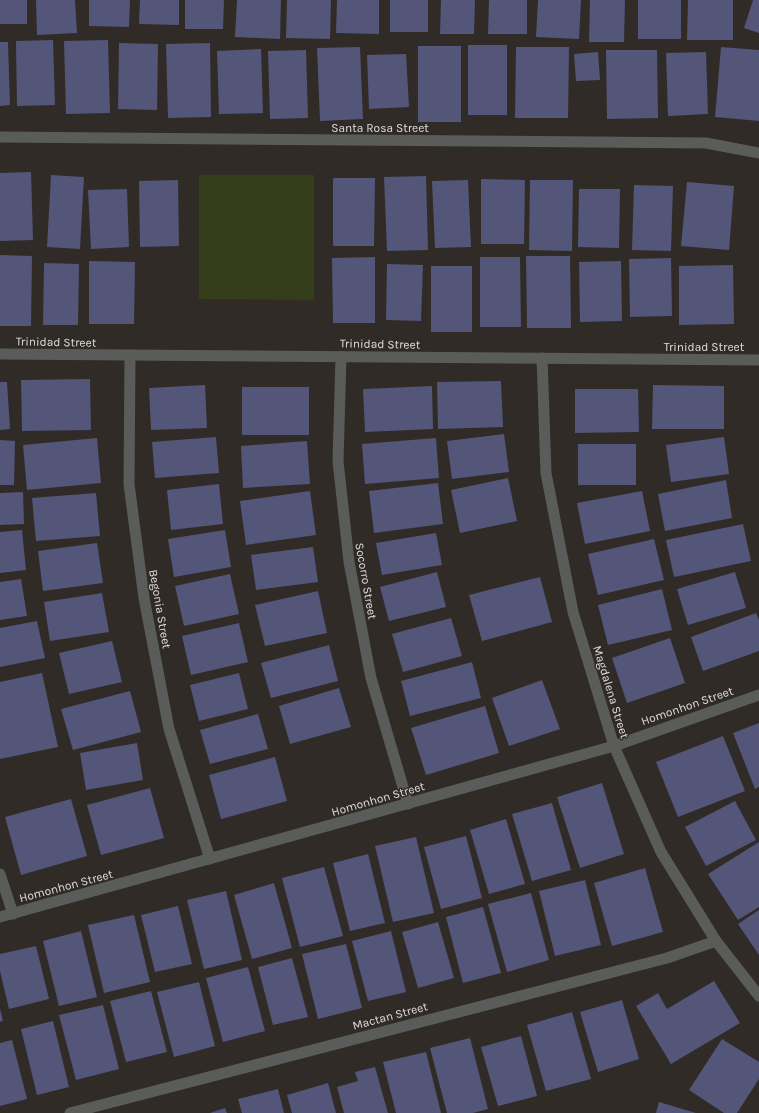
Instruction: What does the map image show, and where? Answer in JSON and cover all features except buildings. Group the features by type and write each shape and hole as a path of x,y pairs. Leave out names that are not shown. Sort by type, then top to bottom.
{"street":[{"name":"Santa Rosa Street","path":"0,137 706,143 759,153"},
{"name":"Trinidad Street","path":"0,354 759,360"},
{"name":"Begonia Street","path":"130,355 129,484 144,598 169,729 210,859"},
{"name":"Socorro Street","path":"341,357 338,461 349,562 371,678 408,804"},
{"name":"Magdalena Street","path":"542,358 546,473 573,612 614,746 661,852 716,941 759,996"},
{"name":"Homonhon Street","path":"0,917 614,746 759,695"},
{"path":"0,874 13,914"},
{"name":"Mactan Street","path":"70,1113 666,958 716,941"}],"green space":[{"path":"199,175 314,175 314,300 199,299"}]}
